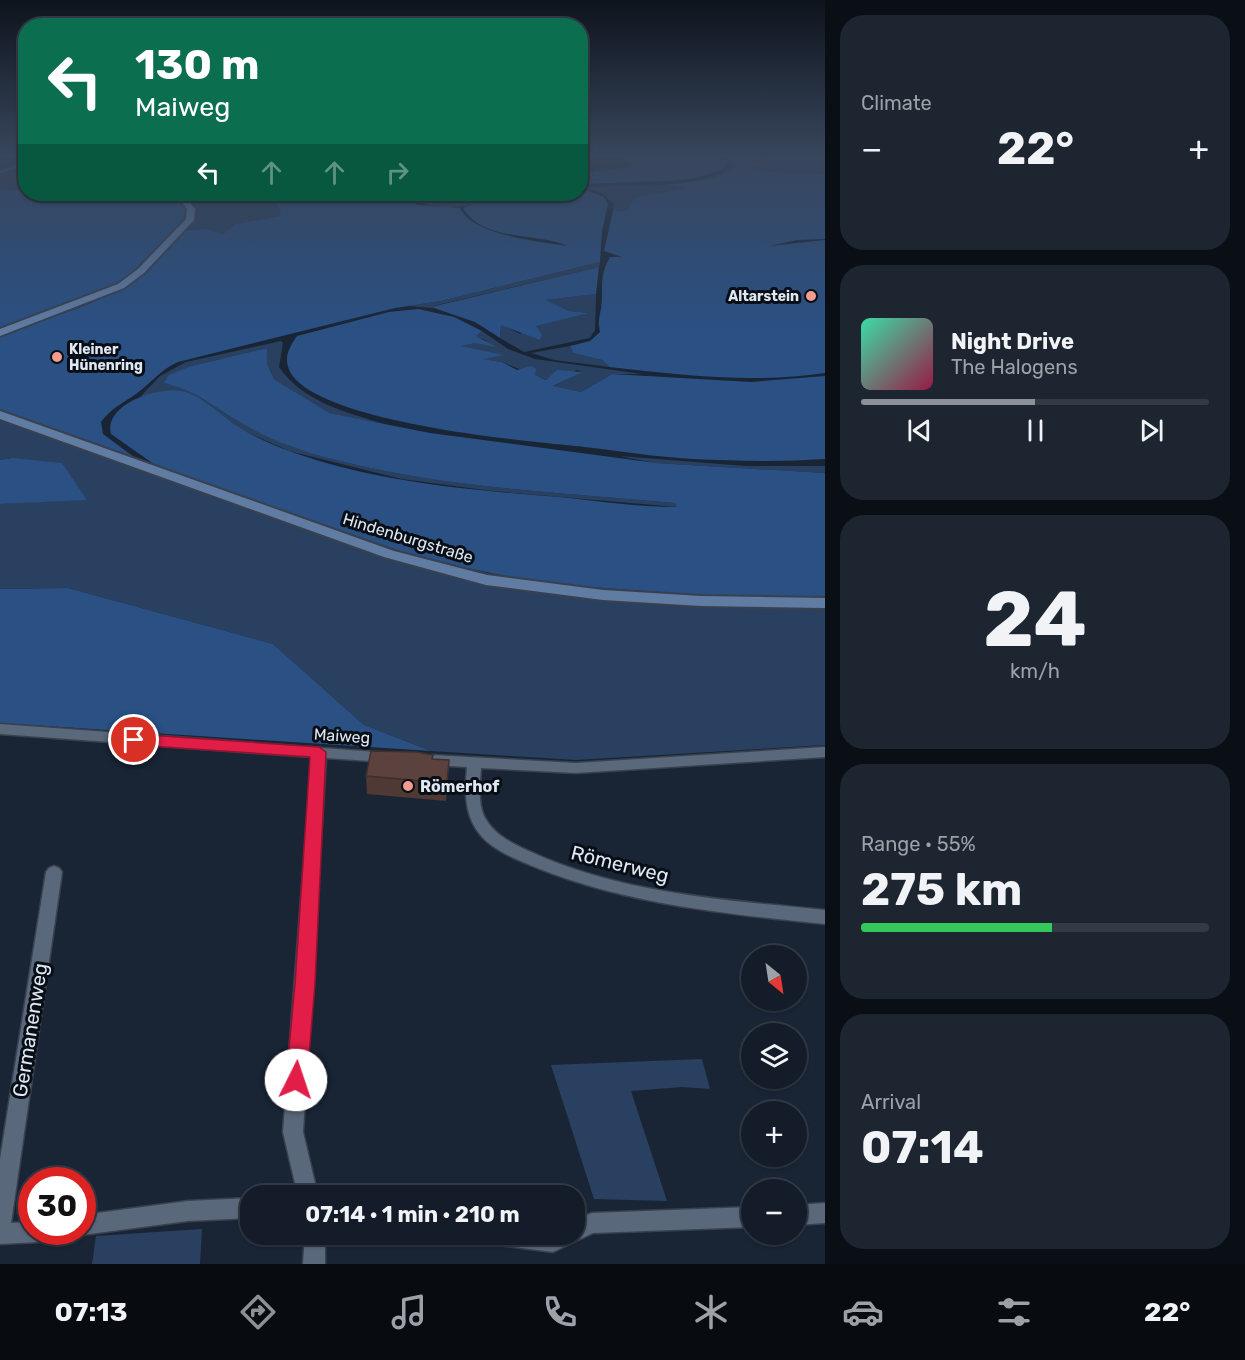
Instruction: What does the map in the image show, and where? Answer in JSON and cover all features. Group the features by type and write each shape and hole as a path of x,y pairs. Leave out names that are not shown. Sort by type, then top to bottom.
{"main road":[{"path":"0,333 97,297 132,279 190,220 191,213"},
{"name":"Hindenburgstraße","path":"0,415 389,554 486,580 603,595 701,601 825,603"}],"street":[{"name":"Maiweg","path":"0,729 576,768 825,752"},
{"path":"305,1185 293,1132 319,752"},
{"name":"Römerweg","path":"474,762 474,790 480,824 519,853 562,872 627,891 825,917"},
{"name":"Germanenweg","path":"0,1224 54,872"},
{"path":"96,1224 188,1211 240,1208"},
{"path":"807,1214 825,1213"},
{"path":"585,1227 592,1224 741,1217"},
{"path":"0,1234 18,1233"},
{"path":"314,1264 315,1245"}],"shaded area":[{"path":"0,213 186,213 181,223 135,270 113,286 0,330"},
{"path":"197,213 281,213 282,216 236,224 223,234 207,229 186,230 195,220"},
{"path":"280,213 464,213 478,225 492,231 508,236 568,246 498,232 484,227 468,213 606,213 600,262 441,301 395,308 178,362 113,410 101,422 103,434 138,460 0,410 0,336 88,304 121,289 150,268 186,230 207,229 223,234 235,224 281,216"},
{"path":"613,213 825,213 825,239 797,240 770,246 825,240 825,373 771,378 690,375 609,367 602,360 573,353 570,346 590,341 600,332 602,283 606,264 610,257 622,257 604,251"},
{"path":"600,262 599,267 432,308 408,306 441,301"},
{"path":"599,267 596,294 546,300 569,311 589,313 536,326 542,335 540,340 501,325 500,338 475,322 431,307"},
{"path":"596,294 595,330 590,338 524,352 500,338 501,324 520,334 535,326 588,313 569,311 545,300"},
{"path":"418,309 454,317 482,331 476,336 496,347 476,343 461,346 504,355 483,359 502,362 517,370 531,366 536,369 535,375 546,380 557,370 583,372 553,386 581,392 612,374 751,382 825,376 825,459 759,461 679,458 469,434 418,425 369,414 328,399 298,382 287,361 288,351 297,336 389,312"},
{"path":"482,331 508,349 535,359 642,374 612,374 581,392 552,387 582,372 577,370 547,380 502,362 480,359 502,355 458,346 487,341 475,336"},
{"path":"281,341 283,343 279,367 300,389 326,404 384,424 328,413 274,379 267,363 267,348 191,366 165,383 195,394 236,420 269,437 329,458 457,483 675,503 677,507 492,491 402,479 289,451 242,430 181,391 166,391 140,397 160,376 186,362"},
{"path":"570,346 573,353 602,360 609,367 554,360 531,353"},
{"path":"267,348 267,363 274,379 329,413 430,433 656,463 825,473 825,597 701,595 604,588 531,581 446,564 397,550 158,467 111,434 111,423 115,414 135,399 160,391 182,391 197,397 240,428 264,441 321,462 354,470 456,488 677,507 675,503 457,483 328,458 269,437 246,426 202,398 164,383 169,375 191,366"},
{"path":"0,419 381,557 482,585 598,600 825,610 825,745 576,760 431,751 364,725 273,644 68,588 0,589 0,504 87,499 12,458 0,460"},
{"path":"619,456 746,466 825,466 825,473 655,463"},
{"path":"12,458 62,463 87,500 0,504 0,460"},
{"path":"68,588 273,644 364,725 431,751 0,723 0,589"},
{"path":"702,1059 710,1089 682,1087 631,1091 667,1201 594,1199 551,1065"},
{"path":"202,1229 200,1264 92,1264 96,1236"}],"building":[{"path":"371,751 417,752 433,755 432,759 449,760 447,783 366,776"}],"place":[{"name":"Altarstein","path":"811,296"},
{"name":"Kleiner Hünenring","path":"57,357"},
{"name":"Römerhof","path":"408,786"}],"route":[{"path":"134,740 319,752 305,984 296,1080"}]}
